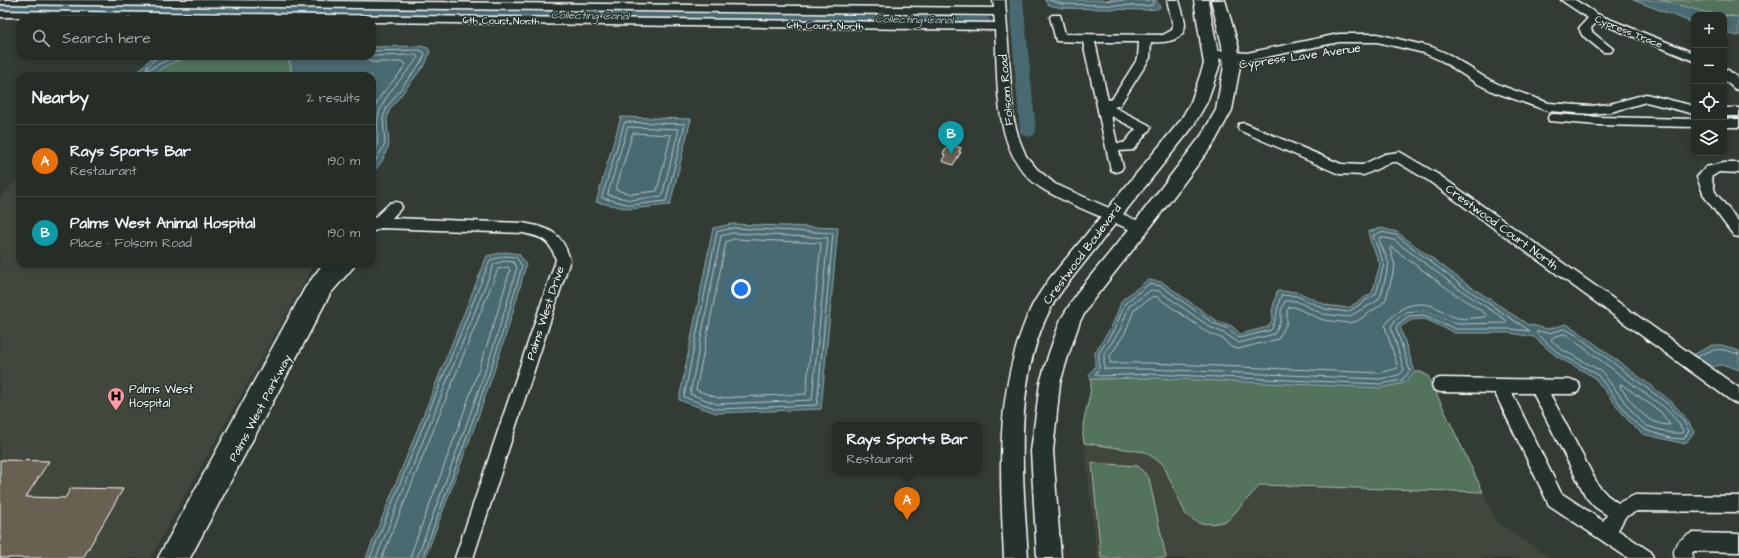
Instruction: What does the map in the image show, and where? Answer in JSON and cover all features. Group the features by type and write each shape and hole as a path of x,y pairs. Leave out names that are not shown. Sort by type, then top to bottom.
{"main road":[{"name":"Crestwood Boulevard","path":"1016,558 1012,445 1013,407 1019,369 1042,306 1057,283 1186,124 1199,102 1212,59 1201,0"},
{"path":"1049,558 1042,451 1050,383 1071,319 1086,295 1140,228 1208,139 1224,110 1229,91 1232,61 1230,45 1218,0"}],"street":[{"path":"1056,17 1060,38 1165,39 1177,32 1179,25 1173,0"},
{"name":"Cypress Trace","path":"1567,0 1595,17 1691,56"},
{"path":"0,1 1000,6"},
{"name":"Folsom Road","path":"1000,6 1007,117 1012,139 1020,158 1032,172 1050,187 1140,228"},
{"name":"6th Court North","path":"0,14 154,16"},
{"path":"1595,17 1585,28 1586,33 1607,49"},
{"name":"6th Court North","path":"376,19 1001,27"},
{"path":"1088,38 1116,167"},
{"name":"Cypress Lave Avenue","path":"1232,61 1339,38 1377,38 1428,50 1446,58 1488,85 1516,97 1548,107 1591,110 1611,108 1646,98 1691,109"},
{"path":"1103,106 1116,102 1144,58 1145,39"},
{"name":"Cypress Lave Avenue","path":"1212,59 1232,61 1252,66 1347,48 1380,48 1424,58 1439,64 1491,97 1538,114 1574,120 1688,122"},
{"path":"1727,75 1738,82"},
{"name":"Cypress Lave Avenue","path":"1670,103 1688,122"},
{"path":"1622,105 1636,122"},
{"path":"1103,106 1144,128 1128,148 1112,146"},
{"path":"1727,112 1739,112"},
{"path":"1727,123 1739,123"},
{"name":"Crestwood Court North","path":"1244,127 1340,169 1364,170 1390,158 1400,157 1405,159 1434,178 1739,397"},
{"path":"1739,168 1715,169 1706,174 1704,177 1709,193 1739,232"},
{"path":"376,227 395,207"},
{"name":"Palms West Drive","path":"376,229 523,228 540,231 552,237 560,246 563,260 464,558"},
{"name":"Palms West Parkway","path":"167,558 310,292 328,268"},
{"name":"Palms West Parkway","path":"180,558 313,311 325,290 345,268"},
{"path":"1440,385 1572,387"},
{"path":"1500,386 1555,499 1644,558"},
{"path":"1538,386 1592,491 1601,501 1618,513"},
{"path":"1606,533 1618,513 1624,507 1635,503 1739,504"},
{"path":"1684,558 1683,550 1686,545 1692,542 1739,543"}],"shaded area":[{"name":"Palms West Hospital","path":"14,182 16,182 16,268 312,268 150,558 0,558 0,198"},
{"path":"1084,443 1145,452 1163,464 1186,515 1199,523 1239,508 1260,485 1483,492 1496,522 1551,558 1097,558"}],"green space":[{"path":"1660,0 1739,0 1739,17 1727,15 1727,12 1702,12"},
{"path":"180,60 288,60 290,63 291,72 155,72"},
{"path":"1415,372 1421,372 1428,376 1483,492 1260,485 1227,521 1212,524 1199,523 1186,515 1163,464 1145,452 1084,443 1083,426 1090,395 1091,379 1149,378 1404,383"},
{"path":"1092,463 1138,466 1149,478 1166,558 1101,558"}],"water":[{"path":"1044,0 1156,0 1160,7 1157,9 1145,10 1062,8 1049,5"},
{"path":"1633,0 1660,0 1705,12 1691,12 1691,22"},
{"path":"1727,16 1739,17 1739,36 1727,34"},
{"path":"420,46 428,48 430,51 426,63 390,109 387,119 389,145 382,161 376,169 376,72 291,72 290,63 288,60 376,60 376,47"},
{"path":"149,60 177,60 155,72 138,72"},
{"path":"621,117 691,119 670,205 630,209 596,202"},
{"path":"732,224 838,228 821,409 716,413 679,400 713,228"},
{"path":"1381,228 1397,232 1464,282 1527,324 1548,329 1566,324 1578,331 1671,401 1686,418 1694,432 1685,444 1643,434 1631,424 1594,377 1556,356 1534,337 1510,333 1455,333 1425,319 1411,320 1400,327 1415,372 1404,383 1381,388 1149,378 1091,379 1089,375 1095,367 1095,352 1112,326 1122,300 1148,280 1162,282 1215,320 1232,326 1240,334 1268,327 1273,318 1272,311 1277,291 1298,292 1326,305 1348,308 1372,293 1380,264 1368,232"},
{"path":"505,252 519,254 526,265 516,302 492,376 425,558 366,558 487,256"},
{"path":"1712,345 1722,345 1739,351 1739,370 1721,365 1699,372 1685,369 1682,363 1693,355"}],"building":[{"path":"949,144 961,148 959,152 961,152 953,165 942,161 945,155 943,154"},
{"path":"0,460 49,461 26,497 65,498 71,488 123,489 83,558 0,558"}],"waterway":[{"path":"1016,0 1028,131"},
{"name":"Collecting Canal","path":"0,8 987,20"}],"place":[{"name":"Palms West Animal Hospital","path":"951,154"},
{"name":"Palms West Hospital","path":"116,411"},
{"name":"Rays Sports Bar","path":"907,520"}]}
